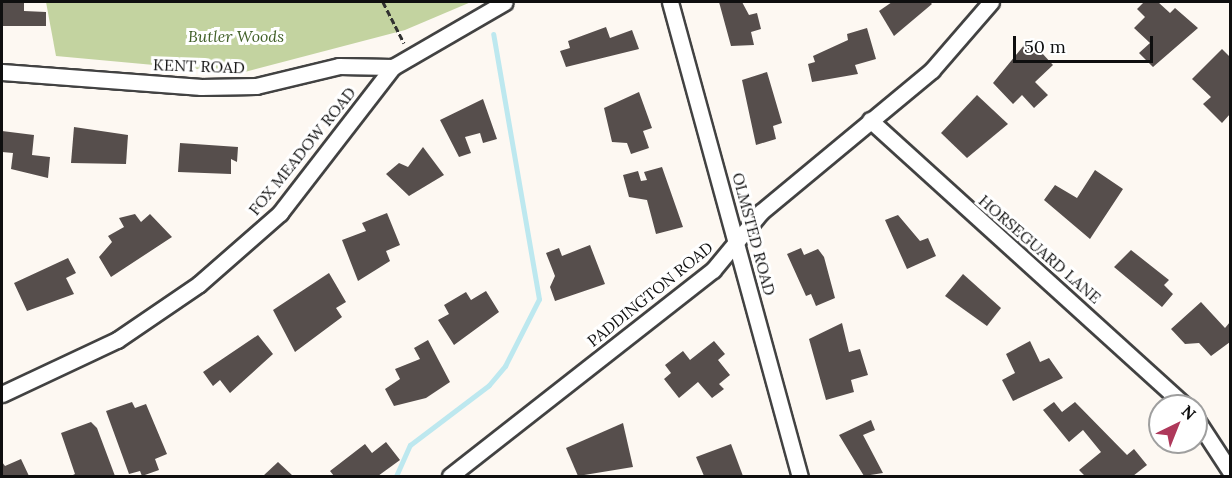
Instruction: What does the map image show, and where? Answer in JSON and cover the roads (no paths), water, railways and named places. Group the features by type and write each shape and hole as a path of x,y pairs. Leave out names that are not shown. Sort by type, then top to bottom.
{"street":[{"name":"FOX MEADOW ROAD","path":"2,394 117,340 242,250 280,213 393,68 410,55 505,2"},
{"name":"OLMSTED ROAD","path":"670,2 738,243 800,477"},
{"name":"PADDINGTON ROAD","path":"450,477 713,270 738,243 761,212 932,70 991,2"},
{"name":"KENT ROAD","path":"2,72 201,87 256,86 339,66 393,68"},
{"name":"HORSEGUARD LANE","path":"870,120 1172,394"},
{"path":"1208,437 1230,471"}],"waterway":[{"path":"396,476 410,445 489,385 505,366 539,299 493,34"}],"park label":[{"name":"Butler Woods","path":"236,36"}]}
